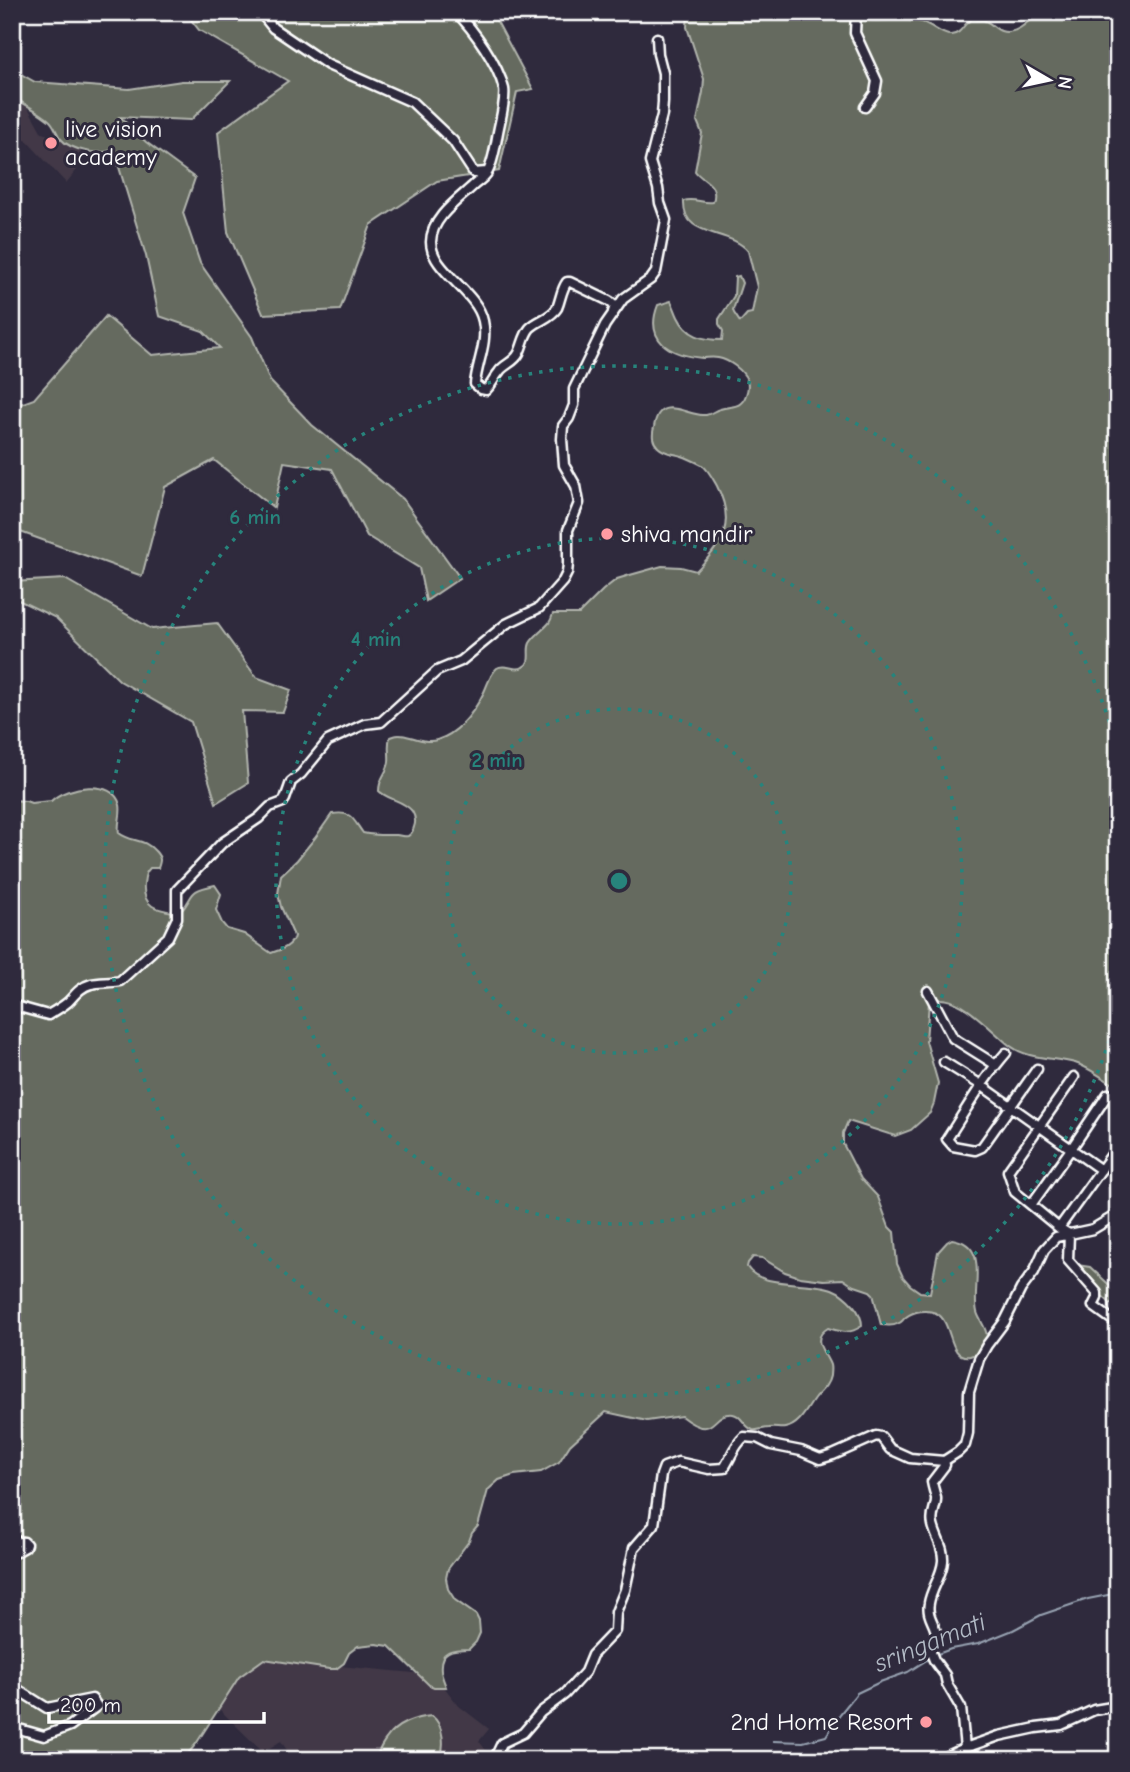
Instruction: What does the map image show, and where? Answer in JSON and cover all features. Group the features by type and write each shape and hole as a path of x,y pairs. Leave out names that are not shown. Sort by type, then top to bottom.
{"street":[{"path":"260,12 272,28 328,65 412,102 453,141 474,173 487,172"},
{"path":"456,12 492,61 504,91 496,147 487,172 433,227 431,241 432,255 476,303 483,318 486,339 475,384 486,390 494,383 499,370 513,362 528,331 551,315 556,308 567,282 609,301 615,306 613,315"},
{"path":"856,12 855,33 877,81 875,93 865,107"},
{"path":"12,1008 19,1007 48,1015 58,1010 74,993 88,984 120,981 168,937 177,918 177,890 222,843 259,818 270,807 282,802 291,782 328,741 365,724 381,722 437,671 461,661 506,624 539,608 563,580 568,565 568,530 579,503 576,486 564,465 563,426 574,405 574,389 605,325 623,299 651,279 656,272 666,220 650,162 663,102 663,73 657,38"},
{"path":"928,991 953,1038 996,1065"},
{"path":"1006,1054 981,1085 947,1139 953,1146 975,1150 982,1147 1037,1069"},
{"path":"944,1062 1101,1170"},
{"path":"1069,1234 1015,1192 1008,1171 1074,1077"},
{"path":"1031,1205 1108,1094"},
{"path":"1059,1228 1118,1146"},
{"path":"494,1760 502,1743 523,1733 541,1712 565,1694 585,1672 592,1655 615,1631 616,1612 625,1590 634,1548 654,1525 664,1466 678,1462 701,1468 724,1468 735,1445 744,1437 802,1451 820,1459 876,1436 881,1437 890,1449 910,1458 944,1461 965,1446 970,1422 969,1392 979,1359 1005,1321 1044,1250 1056,1237 1093,1229 1118,1214"},
{"path":"1069,1234 1068,1259 1097,1293 1093,1307 1118,1324"},
{"path":"944,1461 943,1470 932,1482 936,1500 931,1515 933,1527 942,1544 943,1564 928,1606 937,1635 930,1650 961,1708 965,1748"},
{"path":"12,1541 26,1544 21,1550 12,1553"},
{"path":"12,1686 47,1708 92,1699 97,1706 70,1726 44,1737 12,1727"},
{"path":"939,1760 965,1748 1018,1731 1066,1723 1094,1710 1118,1706"}],"shaded area":[{"name":"live vision academy","path":"12,100 26,104 42,133 81,145 81,165 66,183 26,140 12,140"},
{"path":"264,1659 414,1673 444,1687 459,1706 489,1729 479,1741 491,1760 297,1760 290,1755 281,1741 263,1752 219,1709 240,1673"}],"green space":[{"path":"185,12 492,12 533,89 517,92 499,171 437,181 371,225 340,310 263,314 228,232 218,132 288,81 199,30"},
{"path":"688,12 859,12 867,20 915,21 926,23 951,35 973,19 986,21 1001,31 1012,31 1022,27 1038,12 1107,12 1118,18 1118,1086 1075,1063 1032,1056 1016,1050 971,1012 949,1000 929,1002 926,1041 938,1083 930,1113 911,1130 895,1136 848,1121 843,1133 843,1144 861,1179 878,1197 889,1227 894,1232 897,1264 910,1285 920,1292 930,1293 938,1252 952,1239 972,1249 977,1268 977,1312 987,1337 979,1351 970,1356 963,1356 958,1352 946,1324 936,1313 916,1312 895,1325 881,1325 870,1291 843,1279 800,1277 785,1272 762,1258 753,1257 747,1267 754,1274 774,1281 832,1289 847,1298 859,1313 862,1326 853,1331 828,1328 822,1332 820,1346 830,1366 826,1386 795,1424 783,1428 753,1430 739,1416 733,1414 726,1414 707,1427 701,1427 681,1416 647,1421 606,1412 570,1445 559,1462 541,1472 514,1475 499,1480 488,1490 478,1526 448,1569 448,1589 455,1600 476,1615 480,1633 469,1649 453,1650 442,1658 441,1672 446,1687 429,1685 389,1646 376,1644 358,1646 336,1669 264,1659 239,1677 183,1760 31,1760 12,1751 12,800 31,803 51,801 67,791 89,787 109,791 116,796 120,805 119,833 147,844 160,858 158,868 150,868 145,877 144,893 150,904 180,913 195,891 215,885 221,894 216,910 227,929 244,934 271,953 278,951 288,945 294,936 278,894 281,875 297,860 332,814 348,815 363,833 405,836 412,832 415,821 412,811 379,791 389,762 390,737 402,735 431,741 453,732 471,714 497,668 503,666 517,669 526,665 530,643 549,623 553,614 579,614 617,579 662,566 696,571 705,561 720,542 724,532 726,511 723,499 714,480 702,465 658,447 653,438 654,427 657,417 668,408 706,415 739,405 746,395 748,382 739,369 727,361 680,354 670,349 657,337 655,317 658,305 671,301 678,317 691,333 702,338 722,340 723,331 719,319 734,296 735,277 739,276 742,283 733,310 740,322 747,314 752,313 757,287 748,251 730,239 698,227 690,222 685,213 684,201 713,202 714,196 712,187 695,171 702,133 697,121 704,79 687,27"},
{"path":"12,69 35,82 129,89 182,81 230,81 191,120 120,117 146,142 195,178 183,213 200,263 252,337 270,381 312,425 403,499 460,578 426,601 419,568 367,536 332,469 284,462 274,508 214,460 165,487 142,576 12,529 12,407 34,399 106,316 152,355 220,348 203,331 159,316 146,256 115,154 112,150 85,151 65,143 49,120 12,97"},
{"path":"65,579 152,629 217,623 256,677 291,690 283,712 242,711 248,783 216,803 191,722 120,681 56,618 12,597 12,582"},
{"path":"1077,1265 1090,1267 1118,1293 1118,1310 1091,1286"},
{"path":"432,1716 439,1725 442,1736 440,1760 375,1760 390,1734 400,1725"}],"waterway":[{"name":"sringamati","path":"935,1655 978,1644 1041,1615 1088,1599 1118,1593"},
{"name":"sringamati","path":"773,1741 803,1742 826,1736 857,1693 908,1672 930,1658"}],"place":[{"name":"live vision academy","path":"51,143"},
{"name":"shiva mandir","path":"607,534"},
{"name":"2nd Home Resort","path":"926,1722"}]}
